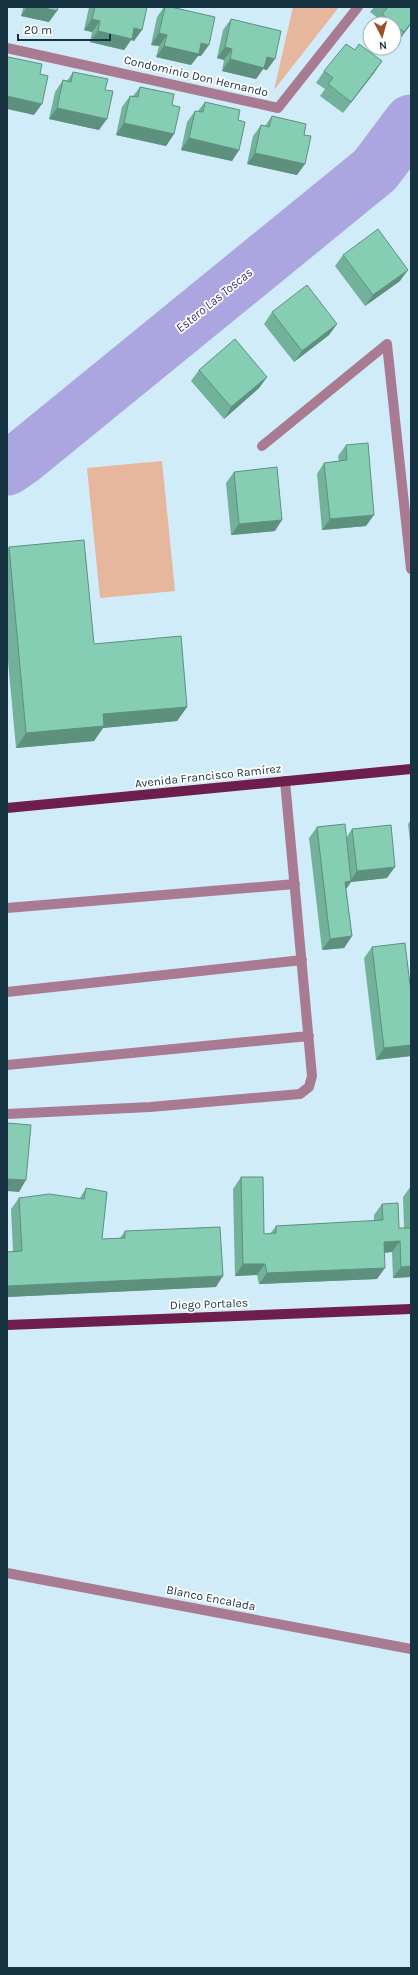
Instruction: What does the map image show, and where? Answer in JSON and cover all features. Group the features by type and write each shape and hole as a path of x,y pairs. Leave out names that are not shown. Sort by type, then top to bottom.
{"main road":[{"name":"Avenida Francisco Ramírez","path":"7,808 411,769"},
{"name":"Diego Portales","path":"7,1325 411,1309"}],"street":[{"name":"Condominio Don Hernando","path":"7,48 278,108 358,7"},
{"path":"262,446 387,344 411,570"},
{"path":"7,1114 150,1107 300,1094 309,1087 312,1076 309,1036 285,781"},
{"path":"7,908 295,884"},
{"path":"7,992 302,960"},
{"path":"7,1065 309,1036"},
{"name":"Blanco Encalada","path":"7,1573 411,1649"}],"shaded area":[{"path":"293,7 339,7 274,90"},
{"path":"162,461 175,591 100,598 87,468"}],"building":[{"path":"40,7 58,7 57,11"},
{"path":"95,7 147,7 142,30 134,28 132,39 98,31 100,21 92,19"},
{"path":"165,7 215,17 209,45 201,43 199,54 164,46 167,35 159,33"},
{"path":"385,7 411,7 411,23 404,32 402,30 402,16 384,16 382,14 387,8"},
{"path":"231,19 281,31 275,59 267,57 264,68 230,59 232,49 225,47"},
{"path":"346,44 355,50 359,44 362,46 362,56 375,56 382,61 351,102 328,84 333,78 324,71"},
{"path":"8,57 42,64 40,74 48,76 42,104 7,96"},
{"path":"73,72 108,79 105,90 113,91 107,119 57,108 63,80 71,82"},
{"path":"140,87 174,94 172,105 180,107 174,134 124,123 130,96 138,97"},
{"path":"205,102 240,110 238,120 245,122 239,150 189,138 195,111 203,112"},
{"path":"272,116 306,124 304,135 311,136 305,164 255,153 261,125 269,127"},
{"path":"378,229 408,270 373,295 343,255"},
{"path":"307,285 337,324 302,351 272,312"},
{"path":"235,339 267,377 231,407 199,370"},
{"path":"368,443 374,515 330,519 324,463 347,460 346,445"},
{"path":"277,467 282,520 239,524 234,472"},
{"path":"84,540 94,644 181,636 187,707 103,714 104,726 26,733 9,547"},
{"path":"345,824 351,881 345,882 352,936 330,939 317,827"},
{"path":"391,825 395,867 357,871 352,829"},
{"path":"405,943 411,993 411,1045 384,1048 372,947"},
{"path":"7,1123 31,1125 26,1180 7,1179"},
{"path":"241,1177 263,1177 264,1234 276,1233 276,1226 383,1220 382,1204 398,1203 399,1228 411,1228 411,1266 401,1267 400,1241 384,1242 385,1268 267,1273 265,1264 243,1264"},
{"path":"86,1188 107,1192 102,1239 125,1238 125,1231 220,1227 223,1276 7,1286 7,1252 22,1251 19,1198 49,1194 84,1199"}],"waterway":[{"name":"Estero Las Toscas","path":"7,468 23,457 375,170 411,122"}]}
